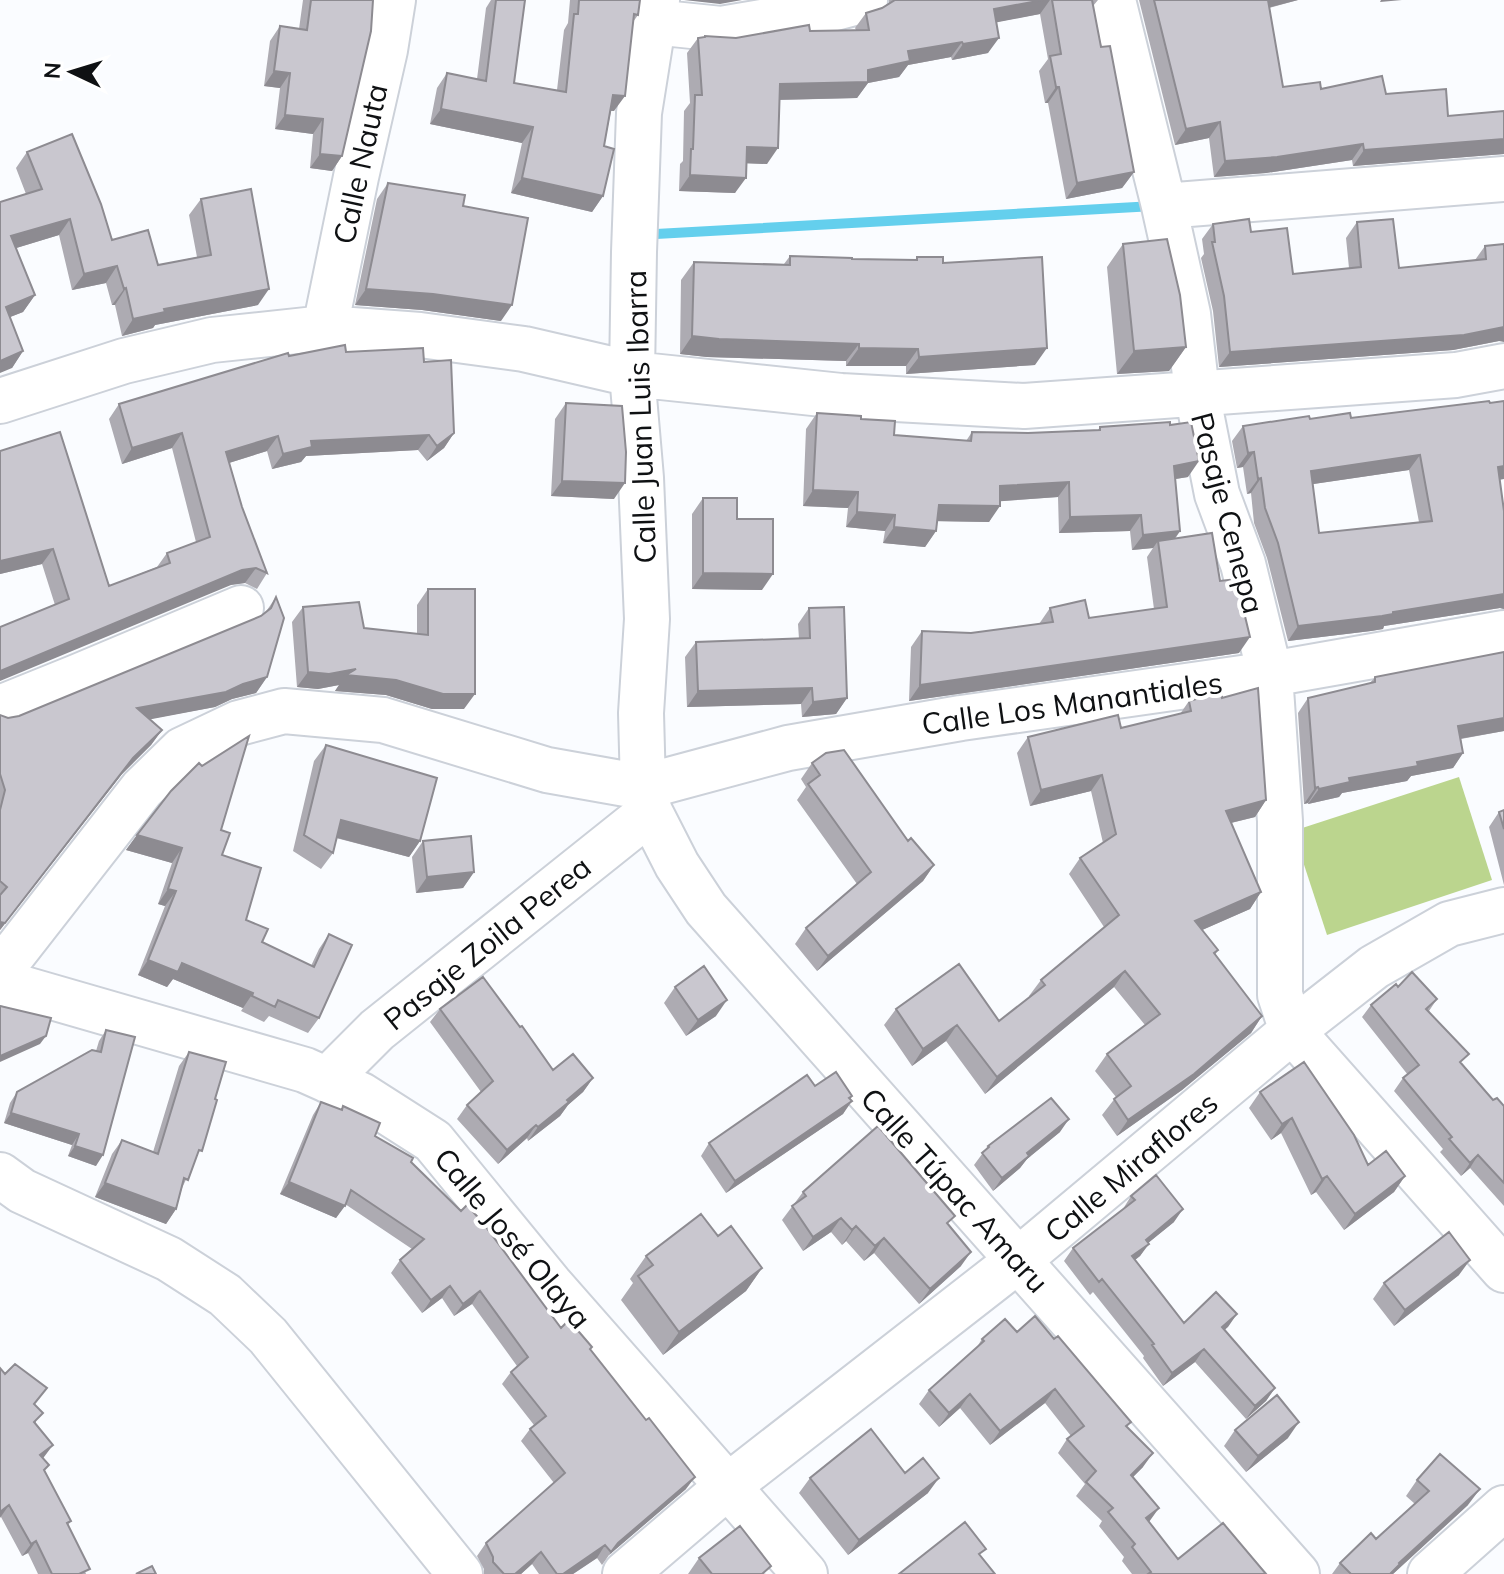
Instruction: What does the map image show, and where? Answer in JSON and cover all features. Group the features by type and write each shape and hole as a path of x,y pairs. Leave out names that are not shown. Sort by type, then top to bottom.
{"street":[{"name":"Calle Nauta","path":"325,328 393,0"},
{"path":"655,11 721,29 820,12 865,0"},
{"name":"Pasaje Cenepa","path":"1113,0 1188,314 1197,393 1217,494 1243,564 1270,674 1280,821 1280,995 1292,1031"},
{"name":"Calle Juan Luis Ibarra","path":"646,800 641,713 647,619 641,478 632,374 639,113 655,11"},
{"path":"1164,206 1504,179"},
{"path":"0,401 124,361 212,340 325,328 420,335 524,349 632,374 841,396 1024,406 1456,375 1504,366"},
{"path":"0,708 241,608"},
{"name":"Calle Los Manantiales","path":"646,800 788,748 961,718 1270,674 1504,633"},
{"path":"0,971 142,789 182,750 239,723 284,711 383,720 646,800"},
{"name":"Pasaje Zoila Perea","path":"327,1080 377,1030 646,800"},
{"name":"Calle Túpac Amaru","path":"646,800 677,865 706,909 1297,1574"},
{"name":"Calle Miraflores","path":"625,1574 728,1486 1017,1261 1292,1031 1374,967 1449,924 1504,910"},
{"name":"Calle José Olaya","path":"0,982 305,1070 361,1095 433,1141 550,1284 805,1574"},
{"path":"1292,1031 1504,1270"},
{"path":"0,1175 22,1191 169,1259 225,1295 268,1336 460,1574"},
{"path":"1430,1574 1504,1508"}],"green space":[{"path":"1459,777 1492,880 1327,935 1293,831"}],"building":[{"path":"311,0 373,0 371,31 342,156 320,154 323,119 285,115 290,73 274,71 280,26 307,30"},
{"path":"496,0 525,0 514,83 566,92 574,14 578,14 579,0 640,0 638,15 634,14 625,96 613,95 604,146 614,149 603,196 522,178 533,127 441,109 447,73 486,81"},
{"path":"895,0 1043,0 994,9 999,38 908,51 910,61 868,70 868,82 780,84 778,148 747,147 746,178 690,175 695,95 702,95 698,38 736,38 809,25 810,31 869,30 866,13"},
{"path":"1052,0 1092,0 1101,47 1110,46 1134,172 1077,183 1050,56 1061,54"},
{"path":"1154,0 1268,0 1283,87 1320,82 1321,89 1382,76 1386,94 1446,89 1448,116 1504,111 1504,139 1364,150 1363,144 1225,161 1220,122 1186,129"},
{"path":"72,134 101,204 112,240 148,230 158,265 211,255 201,199 251,189 269,289 164,309 165,312 133,319 117,266 84,274 70,219 11,236 35,295 6,307 23,351 0,361 0,202 42,189 27,152"},
{"path":"388,183 465,195 463,206 528,218 512,305 366,289"},
{"path":"1249,219 1251,232 1287,228 1293,274 1361,267 1357,222 1393,219 1399,268 1486,259 1485,246 1504,244 1504,327 1464,335 1230,352 1224,296 1212,242 1215,242 1213,224"},
{"path":"1167,239 1180,295 1186,347 1134,351 1123,244"},
{"path":"790,256 917,260 917,257 943,257 943,263 1042,257 1047,348 919,357 918,349 692,336 694,262 790,265"},
{"path":"345,345 346,352 423,348 424,362 451,360 454,433 437,446 429,435 311,441 312,447 283,454 278,436 226,452 242,507 267,573 256,568 242,570 0,671 0,627 69,599 53,549 0,561 0,451 60,432 109,586 170,563 167,553 210,537 182,433 132,448 119,404 288,353 289,356"},
{"path":"1504,401 1504,466 1498,467 1504,511 1504,594 1382,616 1298,626 1278,543 1265,508 1254,452 1248,453 1243,426 1309,416 1310,419 1350,413 1351,418","holes":["1420,455 1432,521 1319,533 1311,471"]},
{"path":"566,403 622,406 625,483 562,481"},
{"path":"817,413 895,421 894,435 971,441 972,432 1100,430 1100,427 1191,422 1199,461 1174,466 1180,531 1143,535 1141,515 1070,517 1069,482 1000,486 1000,506 939,505 936,531 894,527 895,515 857,512 858,492 813,490"},
{"path":"703,498 737,498 737,519 773,519 773,574 703,573"},
{"path":"1212,533 1220,581 1236,579 1250,637 920,685 922,631 971,633 1053,622 1050,608 1085,600 1089,618 1167,607 1158,541"},
{"path":"428,589 475,589 475,694 443,694 396,680 346,675 356,669 329,674 308,672 303,607 359,602 364,628 428,635"},
{"path":"276,597 284,618 267,677 226,692 137,708 162,730 133,758 5,923 0,922 0,895 7,887 0,881 0,810 5,790 0,774 0,715 8,718 19,716 261,616 271,608"},
{"path":"844,607 847,698 813,702 812,688 698,691 696,642 810,638 809,608"},
{"path":"1504,652 1504,718 1458,726 1463,753 1315,788 1308,698 1375,682 1375,677"},
{"path":"1258,688 1266,800 1226,811 1261,892 1195,921 1218,950 1214,953 1262,1016 1194,1074 1128,1120 1114,1099 1131,1086 1107,1054 1160,1014 1125,971 997,1077 957,1025 923,1049 896,1009 959,964 999,1021 1045,985 1041,980 1119,915 1080,858 1116,834 1102,775 1041,790 1028,737 1118,715 1121,728 1191,711 1189,701 1221,692 1222,698"},
{"path":"249,736 221,830 230,833 222,855 261,868 246,920 268,929 262,942 314,967 329,934 352,945 319,1018 278,1000 275,1007 252,996 253,993 182,963 178,972 148,960 176,891 168,889 182,848 137,835 171,791 199,763 202,766"},
{"path":"326,745 437,778 420,841 341,820 333,853 304,835"},
{"path":"844,750 908,841 911,838 934,865 828,956 806,928 871,872 808,784 820,775 812,763 826,753"},
{"path":"1504,810 1504,829 1499,812"},
{"path":"471,836 474,872 427,877 423,841"},
{"path":"704,966 727,1000 698,1020 675,987"},
{"path":"1412,972 1437,999 1426,1009 1469,1054 1460,1062 1493,1100 1497,1098 1504,1106 1504,1183 1478,1155 1470,1163 1403,1078 1419,1065 1371,1005 1396,984 1398,987"},
{"path":"483,977 553,1070 573,1054 593,1078 567,1100 569,1102 507,1150 467,1105 493,1081 440,1009"},
{"path":"0,1006 51,1018 46,1036 0,1056"},
{"path":"106,1030 135,1037 103,1155 75,1146 79,1134 11,1113 17,1092 92,1050 101,1052"},
{"path":"189,1052 226,1062 202,1151 199,1150 188,1180 184,1178 176,1209 105,1183 122,1140 158,1154"},
{"path":"1304,1062 1354,1135 1368,1165 1386,1151 1405,1176 1355,1214 1327,1176 1322,1179 1292,1118 1282,1124 1260,1092"},
{"path":"836,1072 852,1096 849,1098 852,1101 735,1181 709,1143 807,1075 815,1086"},
{"path":"1051,1098 1069,1119 1002,1178 982,1153"},
{"path":"321,1102 342,1110 343,1106 380,1123 375,1136 413,1158 411,1162 461,1211 467,1205 561,1328 568,1321 580,1333 646,1420 649,1418 695,1477 611,1552 605,1545 563,1574 557,1574 541,1552 515,1574 504,1574 493,1562 486,1543 565,1473 530,1429 546,1416 511,1372 528,1357 480,1291 463,1304 450,1286 431,1300 400,1260 424,1239 351,1190 345,1206 289,1182"},
{"path":"878,1126 955,1216 947,1223 971,1252 930,1289 884,1238 875,1246 856,1226 852,1230 841,1218 813,1237 792,1206 806,1196 803,1192"},
{"path":"1156,1175 1183,1209 1146,1240 1149,1244 1132,1256 1184,1323 1216,1292 1237,1314 1222,1327 1275,1388 1255,1406 1204,1349 1172,1373 1154,1344 1073,1248 1135,1200 1131,1196"},
{"path":"701,1214 718,1236 731,1226 762,1268 679,1332 638,1276 653,1265 646,1256"},
{"path":"1449,1232 1470,1260 1405,1310 1384,1283"},
{"path":"1035,1316 1054,1339 1058,1336 1131,1422 1126,1426 1153,1453 1131,1475 1159,1508 1146,1518 1178,1559 1223,1523 1266,1574 1148,1574 1151,1572 1132,1547 1135,1544 1108,1512 1113,1508 1086,1482 1096,1471 1067,1439 1084,1426 1055,1389 1000,1431 970,1394 949,1413 929,1390 1005,1319 1017,1332"},
{"path":"15,1364 47,1388 34,1404 43,1413 34,1422 53,1445 40,1455 49,1465 44,1470 71,1521 67,1523 90,1569 79,1574 52,1574 36,1541 31,1544 9,1505 0,1512 0,1368 5,1374"},
{"path":"1277,1395 1299,1422 1258,1456 1235,1430"},
{"path":"871,1429 905,1473 923,1458 939,1478 859,1540 810,1478"},
{"path":"1440,1454 1480,1489 1390,1574 1351,1574 1340,1563 1371,1533 1376,1539 1429,1491 1417,1480"},
{"path":"965,1522 986,1549 979,1554 995,1574 899,1574"},
{"path":"740,1526 771,1566 762,1574 712,1574 699,1558"},
{"path":"152,1566 156,1574 136,1574"}],"waterway":[{"path":"656,234 1154,206"}]}
